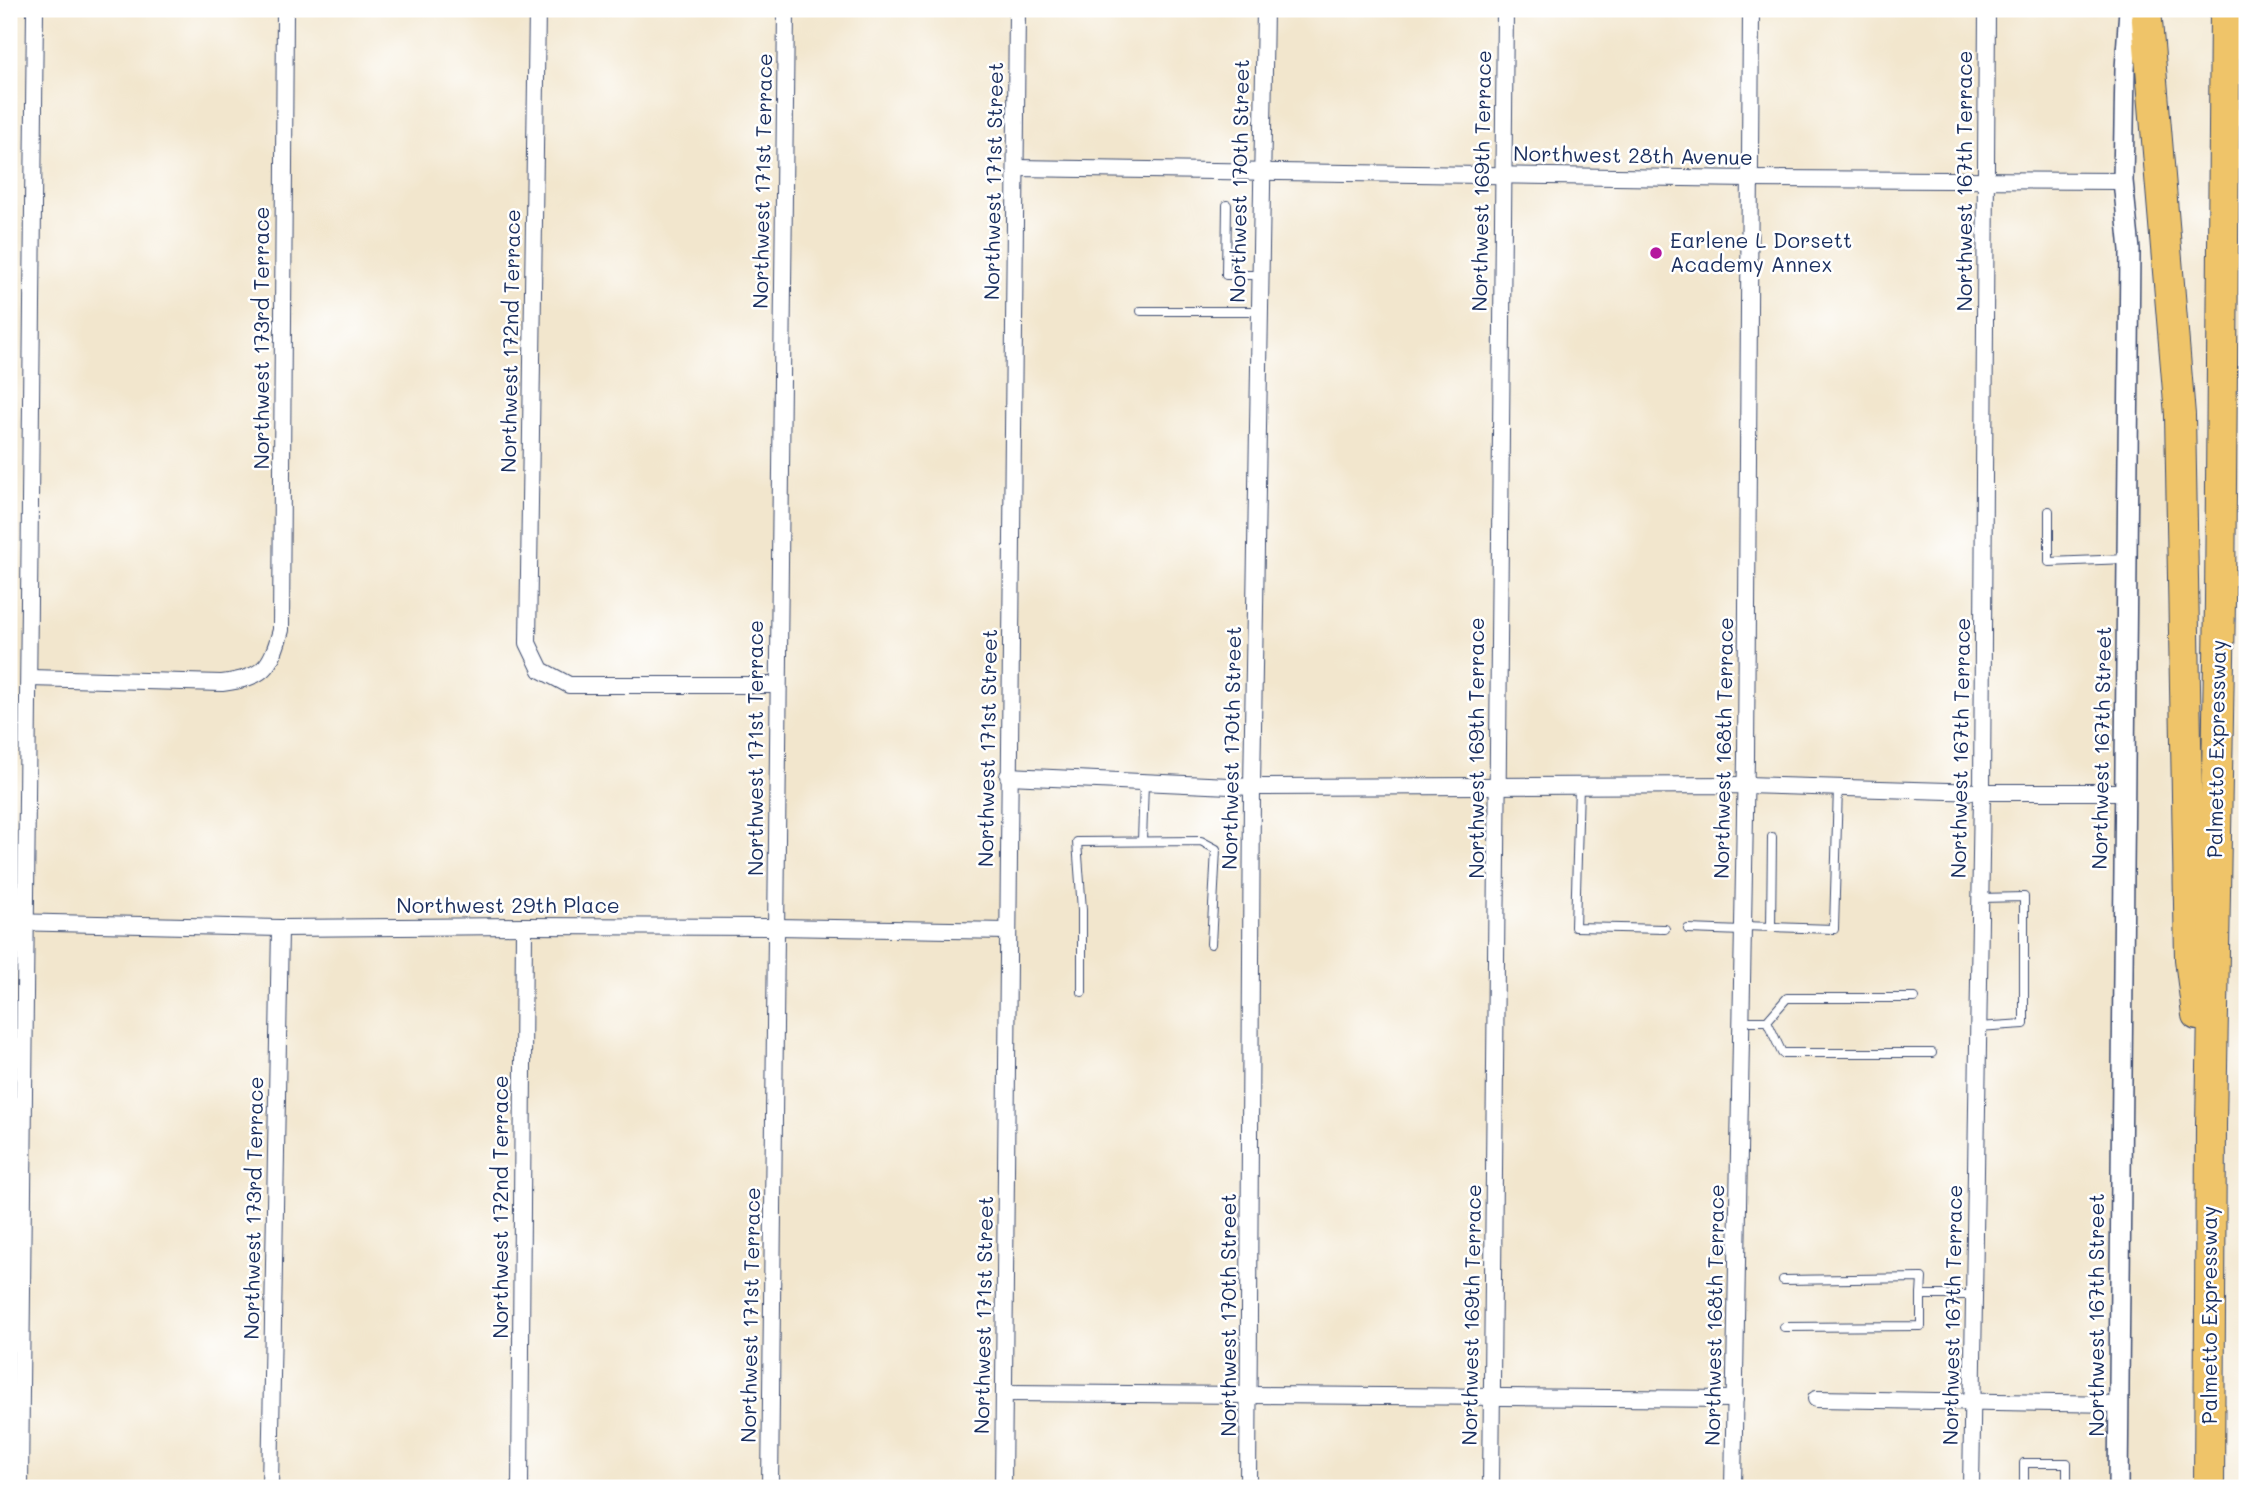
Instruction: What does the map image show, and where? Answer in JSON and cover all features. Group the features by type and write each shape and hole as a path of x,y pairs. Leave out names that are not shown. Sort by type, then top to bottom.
{"highway":[{"path":"2146,9 2180,415 2190,959 2210,1126"},
{"name":"Palmetto Expressway","path":"2209,1488 2210,1126 2220,601 2225,9"}],"street":[{"path":"20,1488 35,9"},
{"name":"Northwest 173rd Terrace","path":"29,678 222,683 248,680 269,666 281,630 285,9"},
{"name":"Northwest 172nd Terrace","path":"537,9 528,643 541,670 569,685 777,685"},
{"name":"Northwest 171st Terrace","path":"770,1488 786,9"},
{"name":"Northwest 171st Street","path":"1003,1488 1017,9"},
{"name":"Northwest 170th Street","path":"1248,1488 1252,787 1265,9"},
{"name":"Northwest 169th Terrace","path":"1491,1488 1505,9"},
{"name":"Northwest 168th Terrace","path":"1733,1488 1745,785 1751,9"},
{"name":"Northwest 167th Terrace","path":"1971,1488 1982,792 1987,9"},
{"name":"Northwest 167th Street","path":"2118,1488 2130,250 2123,181 2129,9"},
{"name":"Northwest 28th Avenue","path":"1016,168 1750,179 2123,181"},
{"path":"1008,776 1252,787 1745,785 1982,792 2124,792"},
{"name":"Northwest 29th Place","path":"9,922 280,928 776,927 1007,932"},
{"name":"Northwest 172nd Terrace","path":"520,1488 524,926"},
{"name":"Northwest 173rd Terrace","path":"270,1488 280,928"},
{"path":"1005,1393 1735,1399"},
{"path":"1816,1399 2119,1404"}],"lane":[{"path":"1227,205 1226,275 1259,275"},
{"path":"1141,311 1259,311"},
{"path":"2049,511 2049,562 2127,559"},
{"path":"1142,841 1144,783"},
{"path":"1578,785 1576,926 1665,929"},
{"path":"1688,929 1834,929 1838,786"},
{"path":"1771,927 1772,837"},
{"path":"1082,992 1082,909 1077,842 1201,841 1216,849 1211,944"},
{"path":"1978,1027 2024,1024 2024,897 1980,898"},
{"path":"1741,1021 1767,1021 1787,998 1914,998"},
{"path":"1767,1021 1782,1053 1932,1053"},
{"path":"1783,1280 1922,1278 1921,1326 1784,1326"},
{"path":"1922,1295 1974,1295"},
{"path":"2024,1488 2024,1463 2067,1463 2067,1488"}],"place":[{"name":"Earlene L Dorsett Academy Annex","path":"1656,253"}]}
